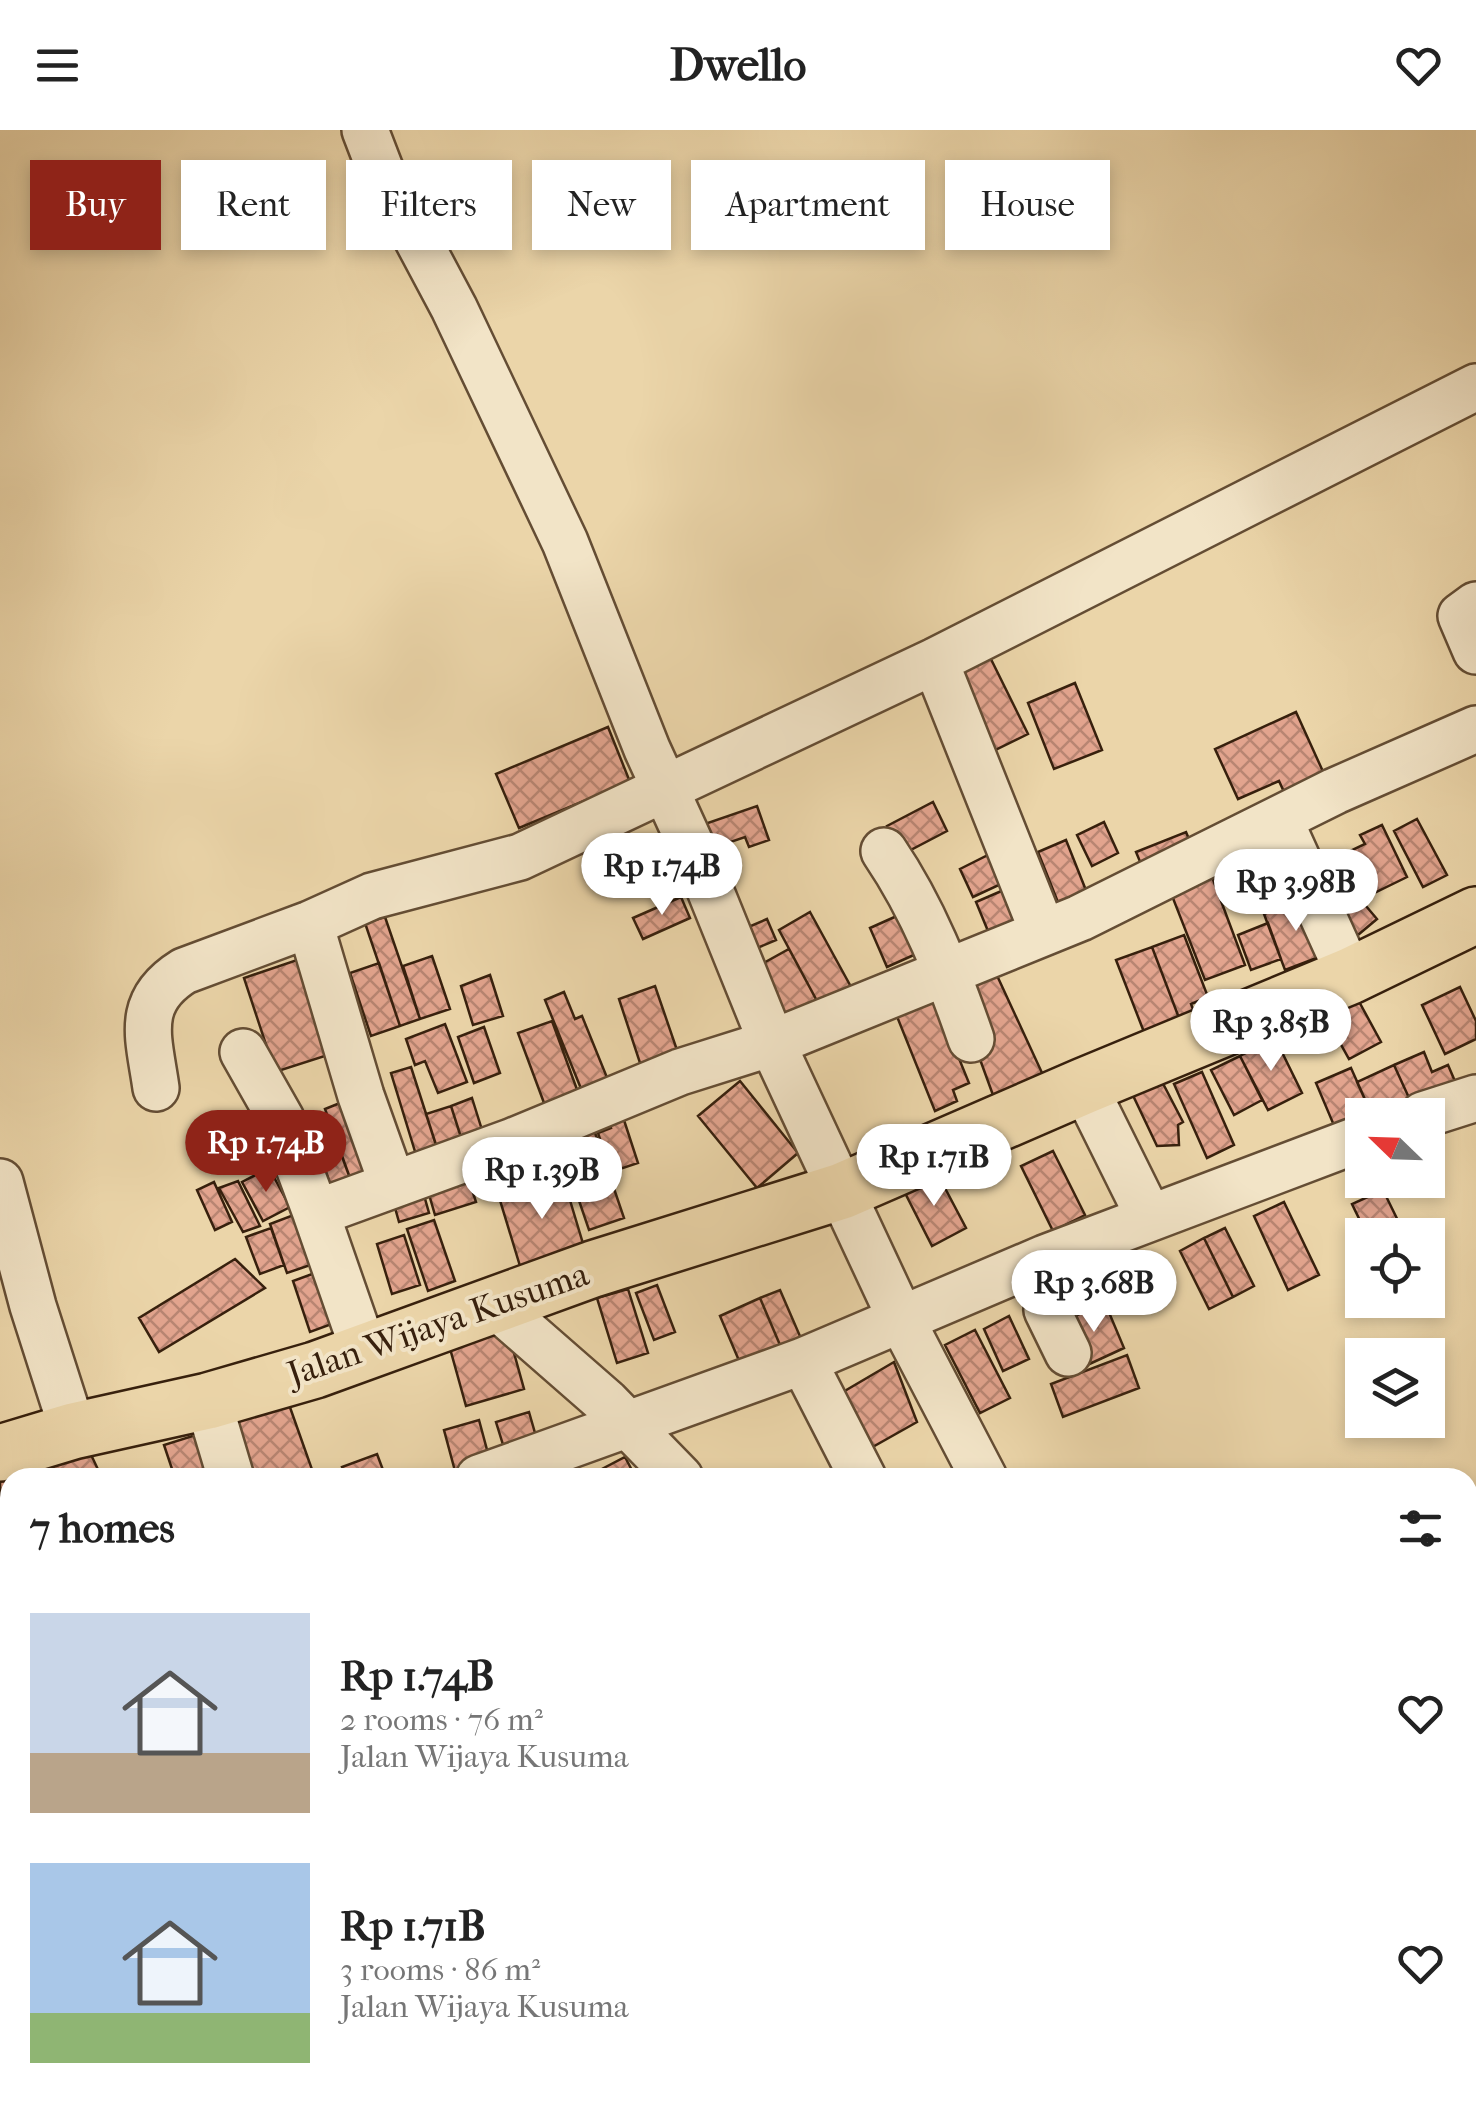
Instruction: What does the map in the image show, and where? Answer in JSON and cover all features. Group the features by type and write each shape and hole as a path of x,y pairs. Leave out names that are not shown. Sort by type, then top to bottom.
{"main road":[{"name":"Jalan Wijaya Kusuma","path":"0,1453 316,1370 593,1268 842,1191 1350,976 1476,915"}],"street":[{"path":"365,130 380,170 454,308 564,542 772,1044 900,1317 979,1468"},
{"path":"156,1088 148,1015 151,1003 166,982 184,971 310,924 372,896 520,857 936,660 1476,386"},
{"path":"1476,605 1462,616 1476,650"},
{"path":"936,660 1043,932"},
{"path":"316,1213 546,1128 680,1072 772,1044 1080,918 1426,749 1476,730"},
{"path":"1279,819 1350,976"},
{"path":"884,851 905,880 948,972 971,1040"},
{"path":"310,924 361,1096 392,1183"},
{"path":"243,1052 282,1119 364,1351"},
{"path":"1084,1086 1150,1217"},
{"path":"1445,1109 1475,1100"},
{"path":"508,1468 803,1361 900,1317 1150,1217 1345,1144"},
{"path":"0,1182 32,1306 72,1432"},
{"path":"1068,1354 1047,1310 1056,1294 1079,1282 1084,1274 1076,1247"},
{"path":"495,1305 630,1426 670,1468"},
{"path":"803,1361 858,1468"},
{"path":"208,1401 228,1468"}],"building":[{"path":"982,641 1028,734 989,753 943,660"},
{"path":"1075,683 1102,750 1054,769 1028,703"},
{"path":"1296,712 1330,787 1290,805 1279,781 1238,799 1215,749"},
{"path":"608,727 630,782 519,828 496,774"},
{"path":"933,802 947,831 901,855 887,826"},
{"path":"757,806 769,840 749,847 745,837 707,850 699,826"},
{"path":"1417,819 1447,875 1423,887 1394,831"},
{"path":"1104,822 1118,853 1092,866 1077,835"},
{"path":"1382,825 1407,877 1370,895 1350,851 1365,844 1360,835"},
{"path":"1186,832 1196,856 1146,876 1136,852"},
{"path":"1280,838 1293,869 1246,888 1239,869 1214,879 1208,866"},
{"path":"1066,840 1089,898 1065,920 1038,852"},
{"path":"667,849 676,849 683,865 676,868 678,873 629,895 618,871"},
{"path":"1000,849 1014,878 973,897 960,869"},
{"path":"1208,866 1245,965 1205,980 1167,883"},
{"path":"1013,886 1024,916 988,931 976,902"},
{"path":"1355,893 1377,919 1352,940 1330,914"},
{"path":"681,897 690,918 643,939 633,918"},
{"path":"1307,898 1327,954 1285,970 1264,914"},
{"path":"810,912 856,996 824,1014 779,930"},
{"path":"899,915 916,954 887,967 870,928"},
{"path":"385,917 420,1019 400,1026 365,923"},
{"path":"767,919 776,940 741,955 732,934"},
{"path":"1268,923 1281,959 1251,970 1238,935"},
{"path":"1184,935 1208,997 1191,1004 1194,1012 1179,1018 1152,947"},
{"path":"1152,947 1179,1018 1144,1032 1116,960"},
{"path":"789,949 824,1014 784,1036 749,971"},
{"path":"432,956 450,1009 420,1019 403,966"},
{"path":"297,960 328,1055 275,1072 244,978"},
{"path":"379,963 400,1026 371,1036 350,973"},
{"path":"994,969 1043,1075 993,1095 954,988"},
{"path":"490,975 503,1016 473,1025 461,986"},
{"path":"655,986 678,1053 641,1066 619,999"},
{"path":"1460,987 1476,1021 1476,1039 1445,1054 1422,1005"},
{"path":"564,992 575,1019 582,1016 608,1080 582,1091 545,1000"},
{"path":"1356,996 1381,1042 1349,1059 1324,1014"},
{"path":"940,1000 936,1002 969,1083 953,1090 957,1101 935,1111 894,1009"},
{"path":"552,1021 583,1106 550,1119 518,1033"},
{"path":"445,1024 467,1082 438,1093 425,1061 415,1065 406,1039"},
{"path":"484,1027 500,1073 474,1083 458,1037"},
{"path":"1275,1038 1302,1093 1268,1110 1240,1056"},
{"path":"1424,1052 1432,1072 1448,1065 1460,1093 1445,1099 1409,1098 1394,1065"},
{"path":"1240,1056 1262,1100 1234,1115 1211,1070"},
{"path":"1394,1065 1409,1098 1364,1098 1357,1082"},
{"path":"411,1067 438,1151 417,1158 391,1073"},
{"path":"1351,1068 1364,1098 1345,1098 1345,1140 1341,1142 1316,1083"},
{"path":"1157,1072 1183,1122 1178,1125 1179,1145 1157,1146 1129,1087"},
{"path":"1202,1072 1234,1145 1207,1158 1174,1084"},
{"path":"740,1081 798,1153 757,1188 698,1116"},
{"path":"472,1098 487,1146 466,1153 451,1106"},
{"path":"345,1101 374,1181 354,1189 325,1109"},
{"path":"451,1106 466,1153 441,1161 426,1114"},
{"path":"622,1114 638,1163 611,1172 598,1133 611,1128 608,1119"},
{"path":"591,1121 624,1218 589,1230 556,1133"},
{"path":"334,1135 354,1189 334,1195 315,1142"},
{"path":"1053,1151 1085,1215 1053,1231 1021,1166"},
{"path":"269,1168 290,1207 263,1221 242,1182"},
{"path":"466,1171 476,1202 435,1215 426,1184"},
{"path":"936,1171 966,1228 932,1246 903,1189"},
{"path":"563,1177 584,1247 520,1266 499,1197"},
{"path":"238,1181 260,1226 243,1232 219,1188"},
{"path":"420,1181 429,1213 399,1222 390,1190"},
{"path":"214,1182 232,1222 215,1230 197,1190"},
{"path":"1365,1198 1387,1198 1397,1218 1359,1218 1352,1204"},
{"path":"1284,1202 1319,1275 1288,1290 1254,1216"},
{"path":"304,1211 322,1261 287,1273 270,1224"},
{"path":"434,1220 455,1281 428,1291 407,1229"},
{"path":"271,1228 284,1265 260,1274 246,1237"},
{"path":"1225,1228 1254,1286 1233,1297 1204,1238"},
{"path":"404,1235 420,1285 392,1294 377,1244"},
{"path":"1204,1238 1233,1297 1209,1309 1180,1251"},
{"path":"235,1259 265,1288 159,1352 139,1318"},
{"path":"323,1270 340,1321 310,1332 293,1281"},
{"path":"657,1285 675,1332 654,1340 636,1293"},
{"path":"628,1289 648,1353 617,1363 597,1298"},
{"path":"780,1290 806,1350 786,1359 760,1298"},
{"path":"760,1298 786,1359 746,1377 720,1316"},
{"path":"1105,1303 1124,1348 1083,1367 1063,1321"},
{"path":"1009,1316 1029,1359 1003,1371 984,1329"},
{"path":"504,1317 524,1389 466,1406 446,1334"},
{"path":"975,1330 1010,1398 980,1413 945,1345"},
{"path":"1127,1355 1139,1388 1063,1417 1051,1384"},
{"path":"894,1362 917,1422 869,1449 843,1392"},
{"path":"286,1396 311,1468 245,1468 227,1416"},
{"path":"529,1412 541,1454 509,1464 496,1422"},
{"path":"479,1420 490,1461 454,1468 444,1430"},
{"path":"202,1433 214,1468 172,1468 164,1445"},
{"path":"85,1442 97,1468 41,1468 40,1465"},
{"path":"377,1454 382,1468 342,1468"},
{"path":"625,1457 631,1468 604,1468"},
{"path":"26,1459 30,1468 6,1468"}]}
